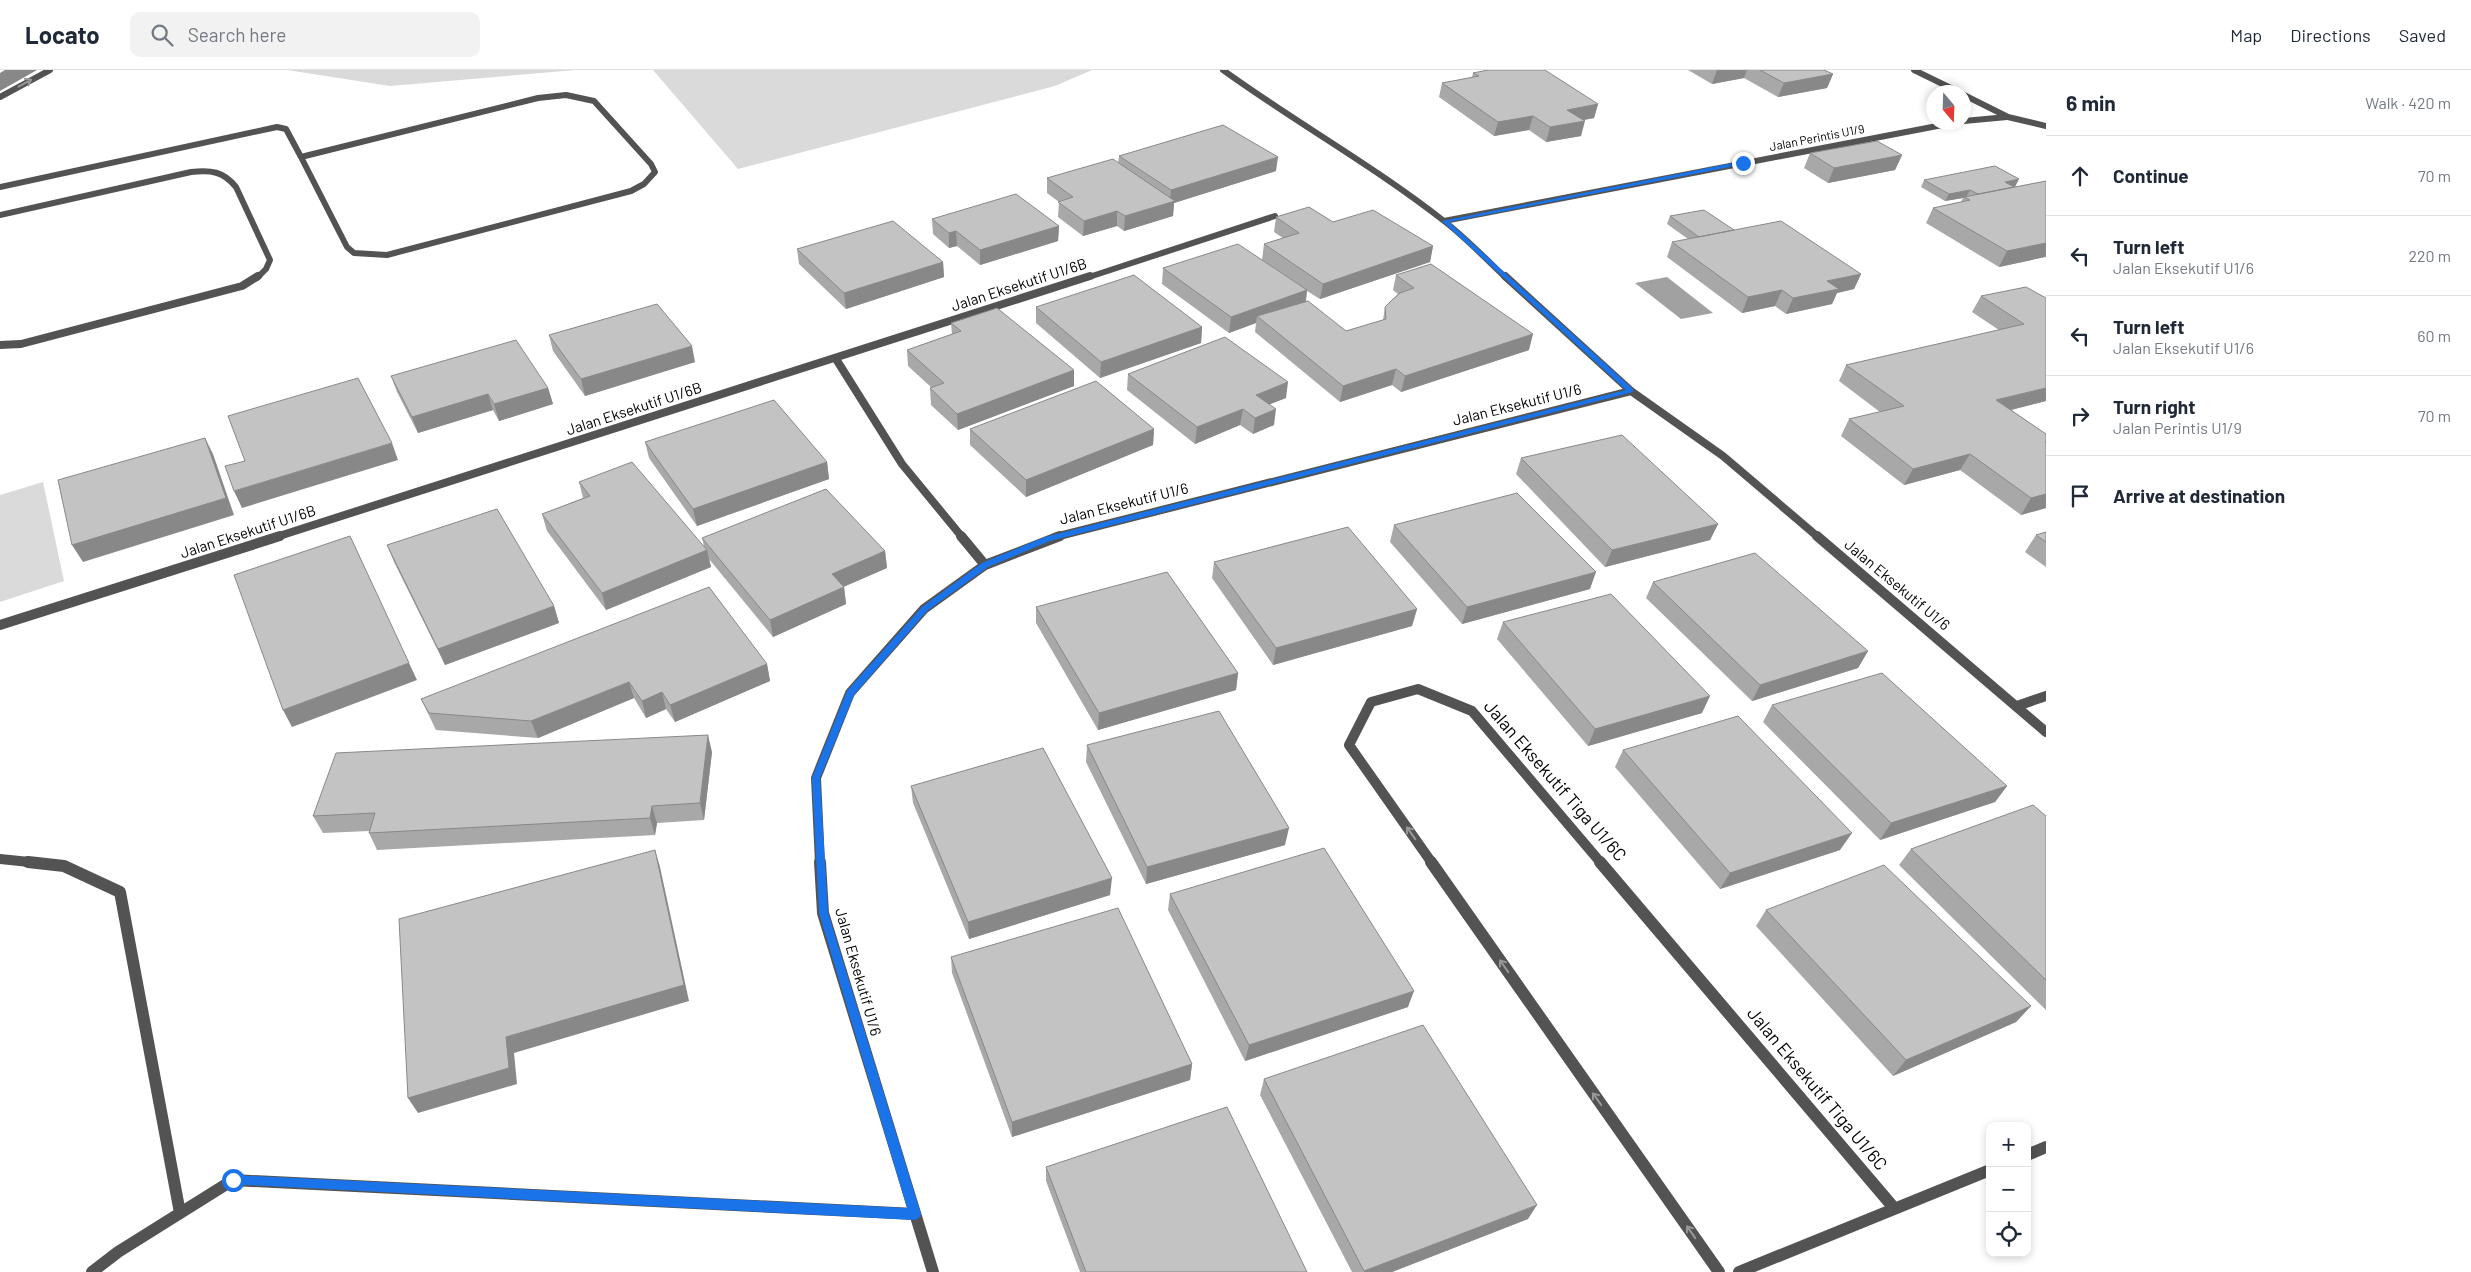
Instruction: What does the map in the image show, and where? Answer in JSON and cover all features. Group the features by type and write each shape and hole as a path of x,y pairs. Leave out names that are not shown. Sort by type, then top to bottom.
{"street":[{"path":"0,97 50,70"},
{"name":"Jalan Eksekutif U1/6","path":"1223,70 1271,105 1335,145 1444,221 1631,391 1722,456 2046,732"},
{"path":"1914,70 1945,85"},
{"path":"0,187 277,127 286,129 347,247 354,252 370,254 406,251 631,191 644,184 655,172 651,164 594,101 585,96 573,95 538,98 301,157"},
{"path":"1971,98 2008,117 2046,126"},
{"path":"1971,120 2008,117"},
{"name":"Jalan Perintis U1/9","path":"1444,221 1926,128"},
{"path":"0,215 191,172 210,171 223,174 238,191 270,260 267,269 256,279 242,286 21,344 0,345"},
{"name":"Jalan Eksekutif U1/6B","path":"0,626 836,359 1275,216"},
{"path":"836,359 902,464 985,565"},
{"name":"Jalan Eksekutif U1/6","path":"933,1272 824,913 816,778 850,693 924,609 985,565 1048,539 1631,391"},
{"name":"Jalan Eksekutif Tiga U1/6C","path":"1719,1272 1349,745 1371,702 1418,690 1472,711 1894,1208"},
{"path":"2017,706 2046,696"},
{"path":"0,859 64,866 120,892 180,1213"},
{"path":"2031,1153 2046,1147"},
{"path":"1739,1272 1986,1172"},
{"path":"92,1272 118,1252 233,1180 915,1214"}],"shaded area":[{"path":"287,70 576,70 390,86"},
{"path":"653,70 1092,70 1055,86 738,169"},
{"path":"1667,277 1713,313 1681,319 1635,283"},
{"path":"43,482 64,581 0,602 0,495"}],"building":[{"path":"1488,70 1545,70 1598,104 1567,110 1585,121 1550,127 1533,116 1498,122 1442,83 1479,76 1473,73"},
{"path":"1760,70 1824,70 1833,74 1784,83"},
{"path":"1223,125 1278,157 1171,190 1119,156"},
{"path":"1877,141 1902,155 1834,168 1810,153"},
{"path":"1113,159 1175,201 1125,216 1117,211 1084,221 1058,202 1073,197 1047,178"},
{"path":"1995,166 2019,179 2005,182 2014,187 1978,194 1970,190 1949,194 1924,180"},
{"path":"2046,181 2046,243 2007,251 1933,208 1970,200 1964,197"},
{"path":"1016,194 1059,226 980,250 956,231 949,233 932,219"},
{"path":"1309,207 1333,222 1373,210 1433,246 1323,284 1264,244 1299,233 1276,217"},
{"path":"1704,210 1734,230 1699,237 1670,216"},
{"path":"893,221 943,262 844,293 797,249"},
{"path":"1781,221 1861,274 1827,281 1839,289 1793,298 1782,290 1748,297 1672,242"},
{"path":"1238,244 1307,290 1231,317 1163,268"},
{"path":"1431,264 1533,334 1405,376 1396,369 1343,386 1257,316 1308,301 1346,331 1386,319 1385,307 1400,293 1414,288 1396,275"},
{"path":"1134,275 1202,327 1101,362 1036,307"},
{"path":"2026,287 2046,298 2046,388 1996,400 2046,434 2046,494 2031,498 1970,454 1913,469 1849,419 1904,406 1846,365 2024,324 1981,296"},
{"path":"657,304 692,346 581,379 549,335"},
{"path":"997,308 1074,370 957,414 930,388 944,383 907,350 961,331 951,323"},
{"path":"1225,337 1288,382 1256,395 1276,409 1255,418 1243,409 1197,427 1128,374"},
{"path":"516,340 548,388 494,404 488,394 412,417 391,376"},
{"path":"358,378 392,443 234,491 225,466 245,461 228,416"},
{"path":"1096,381 1154,429 1026,480 970,429"},
{"path":"774,400 827,462 693,509 645,442"},
{"path":"1622,435 1718,524 1612,550 1521,458"},
{"path":"205,438 226,498 72,545 58,480"},
{"path":"632,462 707,550 602,593 542,514 590,496 579,482"},
{"path":"826,489 885,551 832,574 844,587 770,620 702,538"},
{"path":"1517,493 1596,572 1467,607 1394,525"},
{"path":"497,509 554,606 438,649 387,545"},
{"path":"1348,527 1417,609 1276,648 1214,562"},
{"path":"2046,532 2046,542 2036,535"},
{"path":"350,536 409,663 283,710 234,575"},
{"path":"1755,553 1868,651 1760,685 1653,582"},
{"path":"1167,572 1238,673 1099,713 1036,607"},
{"path":"709,587 767,664 670,705 662,692 642,701 629,682 531,721 429,713 421,699"},
{"path":"1611,594 1710,696 1595,729 1503,622"},
{"path":"1882,673 2007,786 1891,823 1772,705"},
{"path":"1219,711 1289,828 1147,867 1087,745"},
{"path":"1738,716 1852,833 1730,873 1623,750"},
{"path":"708,735 700,803 652,806 650,818 369,833 375,813 313,816 336,753"},
{"path":"1043,748 1112,878 968,922 911,786"},
{"path":"2033,805 2046,816 2046,980 1911,849"},
{"path":"1324,848 1414,991 1249,1045 1170,894"},
{"path":"655,850 684,985 506,1037 509,1068 408,1098 399,919"},
{"path":"1884,865 2031,1006 1906,1060 1766,910"},
{"path":"1118,908 1192,1064 1012,1122 951,957"},
{"path":"1423,1025 1537,1205 1364,1271 1264,1079"},
{"path":"1227,1107 1307,1272 1086,1272 1046,1167"}],"route":[{"path":"233,1180 915,1214 824,913 816,778 850,693 924,609 985,565 1048,539 1631,391 1444,221 1743,163"}]}
